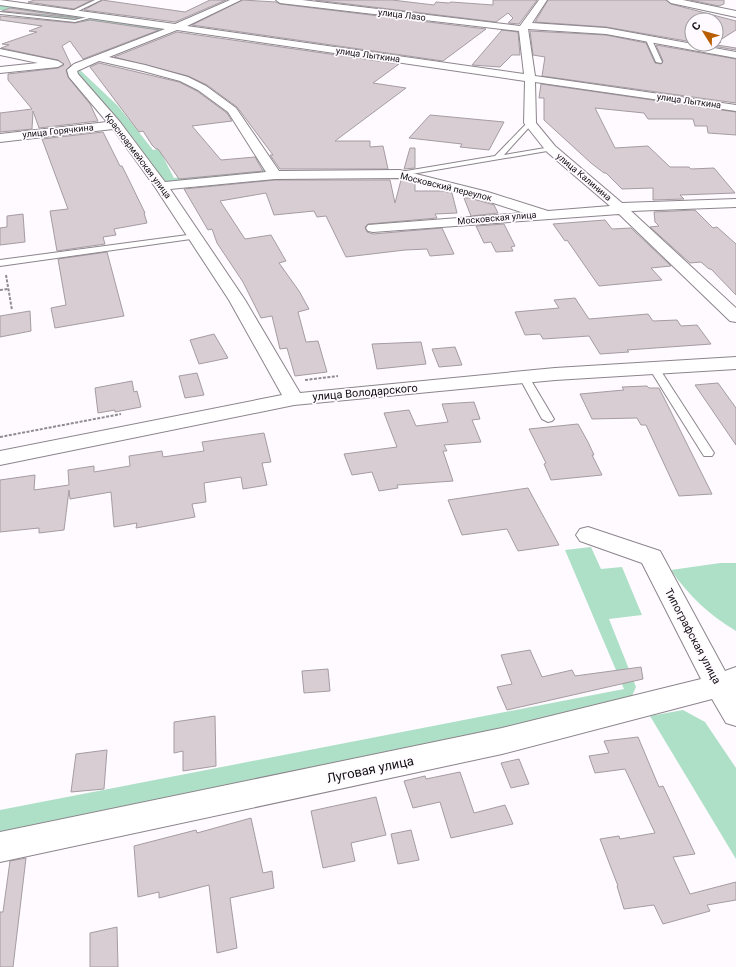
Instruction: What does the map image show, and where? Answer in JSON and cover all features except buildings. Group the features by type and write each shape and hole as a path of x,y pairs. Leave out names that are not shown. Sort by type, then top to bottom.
{"street":[{"path":"0,52 58,64 78,66 177,27 237,0"},
{"name":"улица Лазо","path":"280,0 524,27 606,31 736,54"},
{"path":"530,123 530,78 524,27 543,0"},
{"path":"671,0 736,14"},
{"name":"улица Лыткина","path":"0,2 99,15 736,108"},
{"path":"98,58 145,68 184,79 202,88 232,110 275,175"},
{"path":"0,70 58,64"},
{"name":"Красноармейская улица","path":"78,66 72,70 73,75 116,125 162,186 237,300 294,399"},
{"name":"улица Калинина","path":"530,123 551,149 620,208 736,317"},
{"name":"улица Горячкина","path":"0,138 116,125"},
{"name":"Московский переулок","path":"162,186 275,175 400,174 483,195 544,214"},
{"name":"Московская улица","path":"372,228 620,208 736,203"},
{"name":"улица Володарского","path":"0,458 294,399 524,377 736,363"},
{"name":"Типографская улица","path":"588,535 651,557 728,682 736,714"},
{"name":"Луговая улица","path":"0,847 502,741 728,682"}],"lane":[{"path":"74,12 99,0"},
{"path":"0,13 75,21 99,15"},
{"path":"650,40 659,62"},
{"path":"498,158 530,123"},
{"path":"400,174 551,149"},
{"path":"2,263 195,236"},
{"path":"654,368 708,453"},
{"path":"524,377 548,419"}],"path":[{"path":"2,263 12,310"},
{"path":"0,290 8,289"}],"green space":[{"path":"0,4 163,29 149,35 119,30 106,25 0,10"},
{"path":"79,69 118,106 153,150 159,149 174,178 266,169 266,171 261,173 167,182 163,181 134,139 77,75"},
{"path":"591,547 601,569 622,567 642,615 609,619 636,687 632,696 622,702 0,836 0,810 624,689 565,550"},
{"path":"720,563 736,563 736,631 726,625 700,604 671,570"},
{"path":"683,710 705,722 736,768 736,859 650,716"}]}
